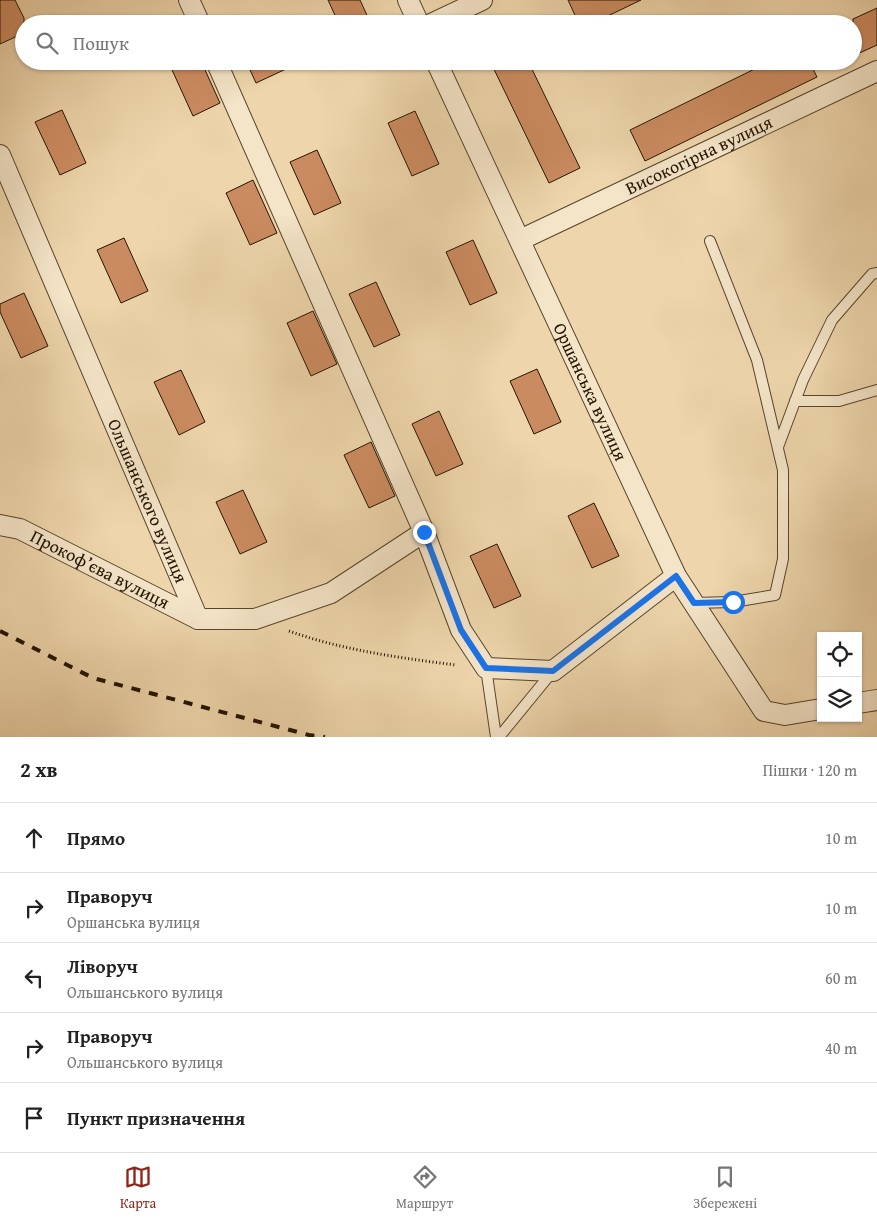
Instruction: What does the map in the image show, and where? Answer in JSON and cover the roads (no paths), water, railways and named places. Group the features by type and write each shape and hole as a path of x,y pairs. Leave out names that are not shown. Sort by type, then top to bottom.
{"street":[{"path":"189,0 196,15"},
{"path":"408,0 415,15"},
{"path":"450,15 482,0"},
{"path":"220,70 424,532 461,630 486,668 553,671 676,576"},
{"name":"Оршанська вулиця","path":"440,70 676,576 764,711 785,715 817,710"},
{"name":"Високогірна вулиця","path":"520,240 877,70"},
{"name":"Ольшанського вулиця","path":"0,155 198,618"},
{"name":"Прокоф’єва вулиця","path":"0,525 20,529 198,618"},
{"path":"198,618 255,619 332,593 424,532"},
{"path":"862,702 877,700"}],"lane":[{"path":"694,603 733,602 775,594 783,558 783,470 778,448 757,360 710,241"},
{"path":"778,448 803,380 832,320 872,274 877,273"},
{"path":"795,401 839,400 877,390"},
{"path":"486,668 498,737"},
{"path":"498,737 553,671"}],"railway":[{"path":"0,631 93,678 309,735 325,737"}]}
